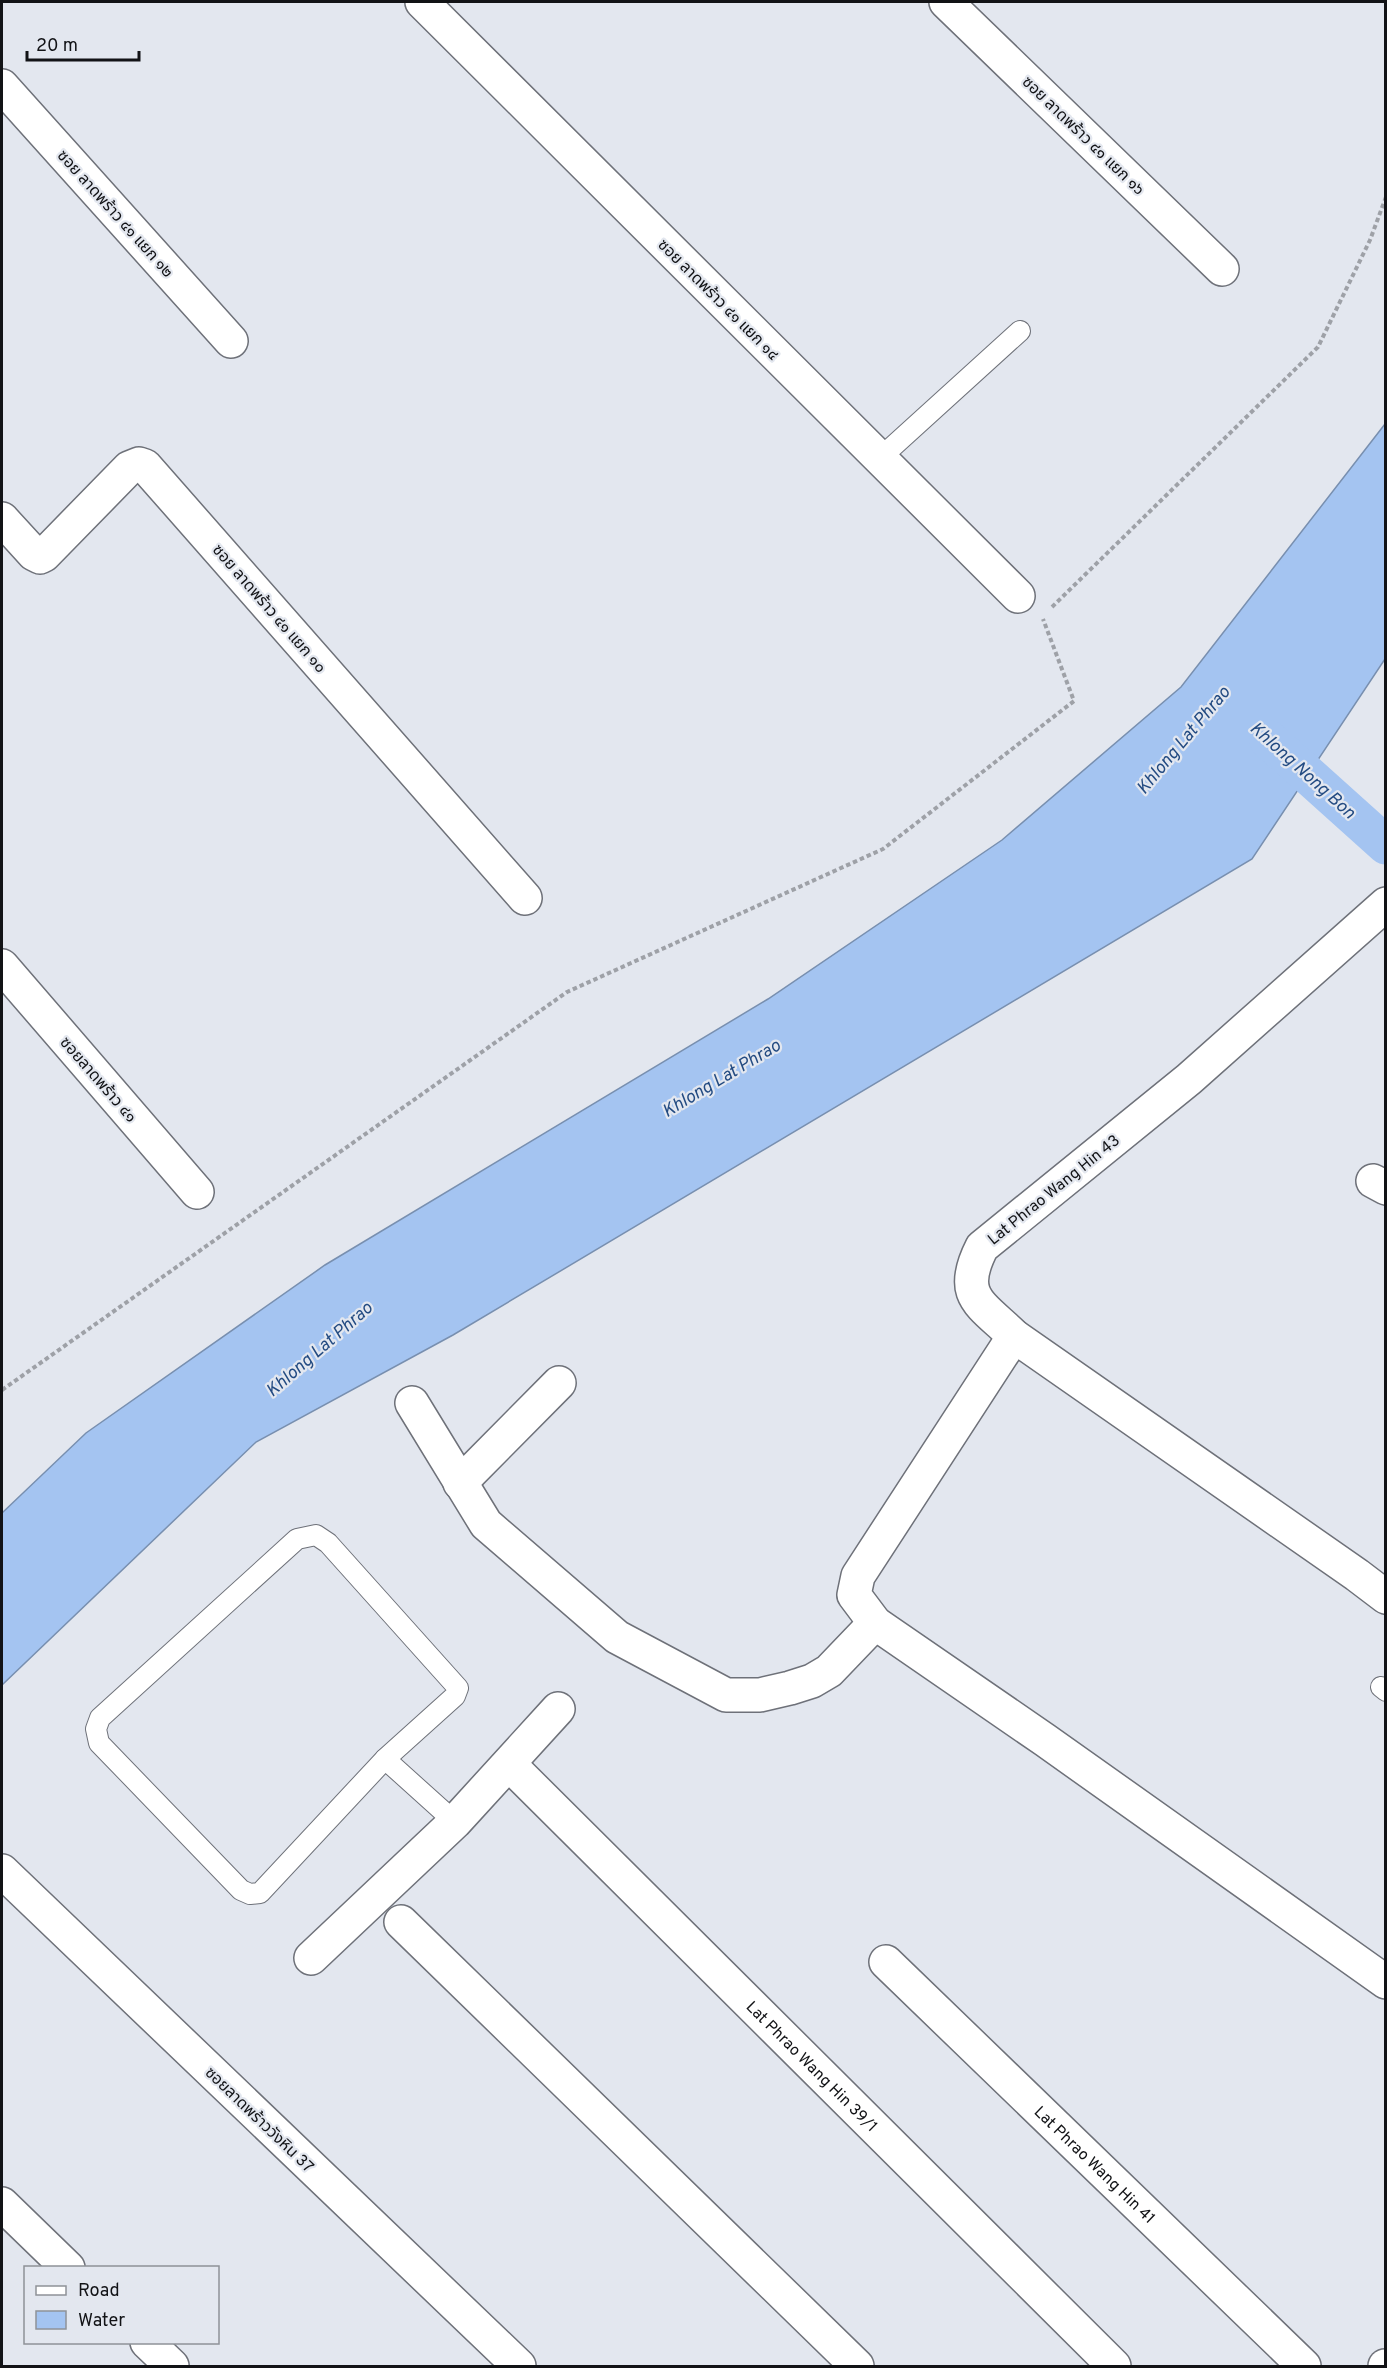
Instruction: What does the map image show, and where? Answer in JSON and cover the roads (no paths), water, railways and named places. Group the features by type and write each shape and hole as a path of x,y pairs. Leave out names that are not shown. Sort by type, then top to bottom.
{"street":[{"name":"ซอย ลาดพร้าว ๔๑ แยก ๑๔","path":"422,2 1018,596"},
{"name":"ซอย ลาดพร้าว ๔๑ แยก ๑๖","path":"952,3 1222,269"},
{"name":"ซอย ลาดพร้าว ๔๑ แยก ๑๒","path":"2,86 231,341"},
{"name":"ซอย ลาดพร้าว ๔๑ แยก ๑๐","path":"2,519 34,554 40,557 129,468 139,464 145,466 525,898"},
{"name":"Lat Phrao Wang Hin 43","path":"1386,904 1189,1079 982,1247 972,1267 970,1280 975,1297 1014,1336 1386,1597"},
{"name":"ซอยลาดพร้าว ๔๑","path":"2,966 197,1192"},
{"path":"1014,1336 858,1576 854,1595 875,1623 1045,1740 1386,1982"},
{"path":"460,1483 559,1383"},
{"path":"412,1403 486,1524 617,1637 726,1695 760,1695 812,1680 829,1671 875,1623"},
{"path":"311,1958 455,1822 558,1709"},
{"name":"Lat Phrao Wang Hin 39/1","path":"509,1764 1114,2367"},
{"name":"ซอยลาดพร้าววังหิน 37","path":"2,1871 519,2367"},
{"path":"401,1922 857,2367"},
{"name":"Lat Phrao Wang Hin 41","path":"886,1962 1304,2367"},
{"path":"2,2204 66,2266"},
{"path":"148,2344 172,2367"}],"lane":[{"path":"879,459 1020,331"},
{"path":"316,1535 328,1542 458,1688 455,1696 385,1759 260,1893 250,1894 241,1890 99,1743 96,1728 100,1718 297,1539 316,1535"},
{"path":"385,1759 455,1822"}],"water":[{"name":"Khlong Lat Phrao","path":"1385,424 1385,659 1252,859 453,1335 256,1442 2,1685 2,1513 86,1433 325,1265 768,999 1002,840 1181,687"}],"waterway":[{"name":"Khlong Nong Bon","path":"1269,740 1386,845"}]}
